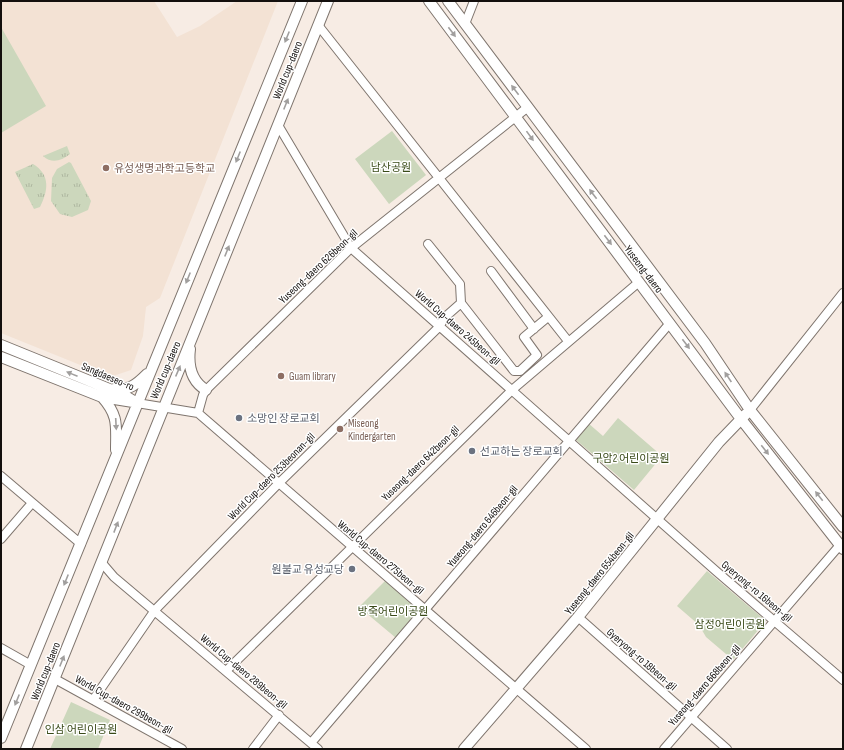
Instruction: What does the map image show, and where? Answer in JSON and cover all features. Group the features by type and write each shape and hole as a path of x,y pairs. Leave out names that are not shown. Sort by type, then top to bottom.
{"street":[{"name":"World cup-daero","path":"1,738 302,1"},
{"name":"Yuseong-daero","path":"429,1 742,419 841,547"},
{"name":"Yuseong-daero","path":"448,1 705,343 750,410 843,526"},
{"path":"465,24 474,1"},
{"name":"World cup-daero","path":"26,749 327,3"},
{"path":"318,25 568,341"},
{"name":"Yuseong-daero 626beon-gil","path":"198,413 206,390 351,248 528,107"},
{"name":"World Cup-daero 245beon-gil","path":"278,125 351,248 657,519"},
{"path":"428,244 460,284 461,303 514,371 520,371 537,355 524,337 548,317"},
{"path":"491,271 534,329"},
{"name":"Yuseong-daero 642beon-gil","path":"226,671 512,390 639,282"},
{"path":"750,410 843,293"},
{"name":"World Cup-daero 253beonan-gil","path":"155,610 278,484 440,326 444,318 461,303"},
{"name":"Yuseong-daero 646beon-gil","path":"311,743 426,610 568,440 670,323"},
{"path":"191,340 189,359 192,375 198,385 206,390"},
{"name":"Sangdaeseo-ro","path":"1,345 108,389 124,394 137,403"},
{"name":"Sangdaeseo-ro","path":"1,357 102,397 137,403"},
{"path":"108,389 129,389 150,371"},
{"path":"102,397 110,406 116,419 116,456"},
{"path":"137,403 198,413"},
{"name":"Yuseong-daero 654beon-gil","path":"464,749 578,617 719,442 750,410"},
{"name":"World Cup-daero 275beon-gil","path":"198,413 278,484 586,749"},
{"path":"1,476 81,544"},
{"path":"1,540 32,503"},
{"name":"Gyeryong-ro 16beon-gil","path":"657,519 843,680"},
{"name":"Yuseong-daero 668beon-gil","path":"664,749 775,620 841,547"},
{"name":"World Cup-daero 289beon-gil","path":"102,563 114,577 318,749"},
{"path":"93,700 155,610"},
{"name":"Gyeryong-ro 18beon-gil","path":"578,617 727,749"},
{"path":"1,648 31,665"},
{"name":"World Cup-daero 299beon-gil","path":"54,679 182,749"},
{"path":"253,749 279,715"}],"shaded area":[{"name":"유성생명과학고등학교","path":"1,1 154,1 177,37 200,26 237,1 278,1 160,298 146,307 143,336 131,370 110,377 1,333"}],"green space":[{"path":"1,27 46,106 1,133"},
{"name":"남산공원","path":"392,131 426,175 389,204 355,159"},
{"path":"67,146 70,154 60,160 53,161 43,156"},
{"path":"69,162 71,163 91,201 88,210 72,217 60,214 51,201 52,178 57,169"},
{"path":"33,164 43,173 46,184 45,195 40,207 34,209 15,172"},
{"name":"구암2 어린이공원","path":"618,418 662,456 634,490 575,439 588,423 603,436"},
{"name":"삼정어린이공원","path":"707,571 766,621 733,660 706,637 699,625 677,606"},
{"name":"방죽어린이공원","path":"385,581 421,608 396,638 359,607"},
{"name":"인삼 어린이공원","path":"71,702 110,720 98,749 50,749"}],"place":[{"name":"유성생명과학고등학교","path":"106,168"},
{"name":"Guam library","path":"281,376"},
{"name":"소망인 장로교회","path":"239,418"},
{"name":"Miseong Kindergarten","path":"340,429"},
{"name":"선교하는 장로교회","path":"472,451"},
{"name":"원불교 유성교당","path":"352,569"}]}
